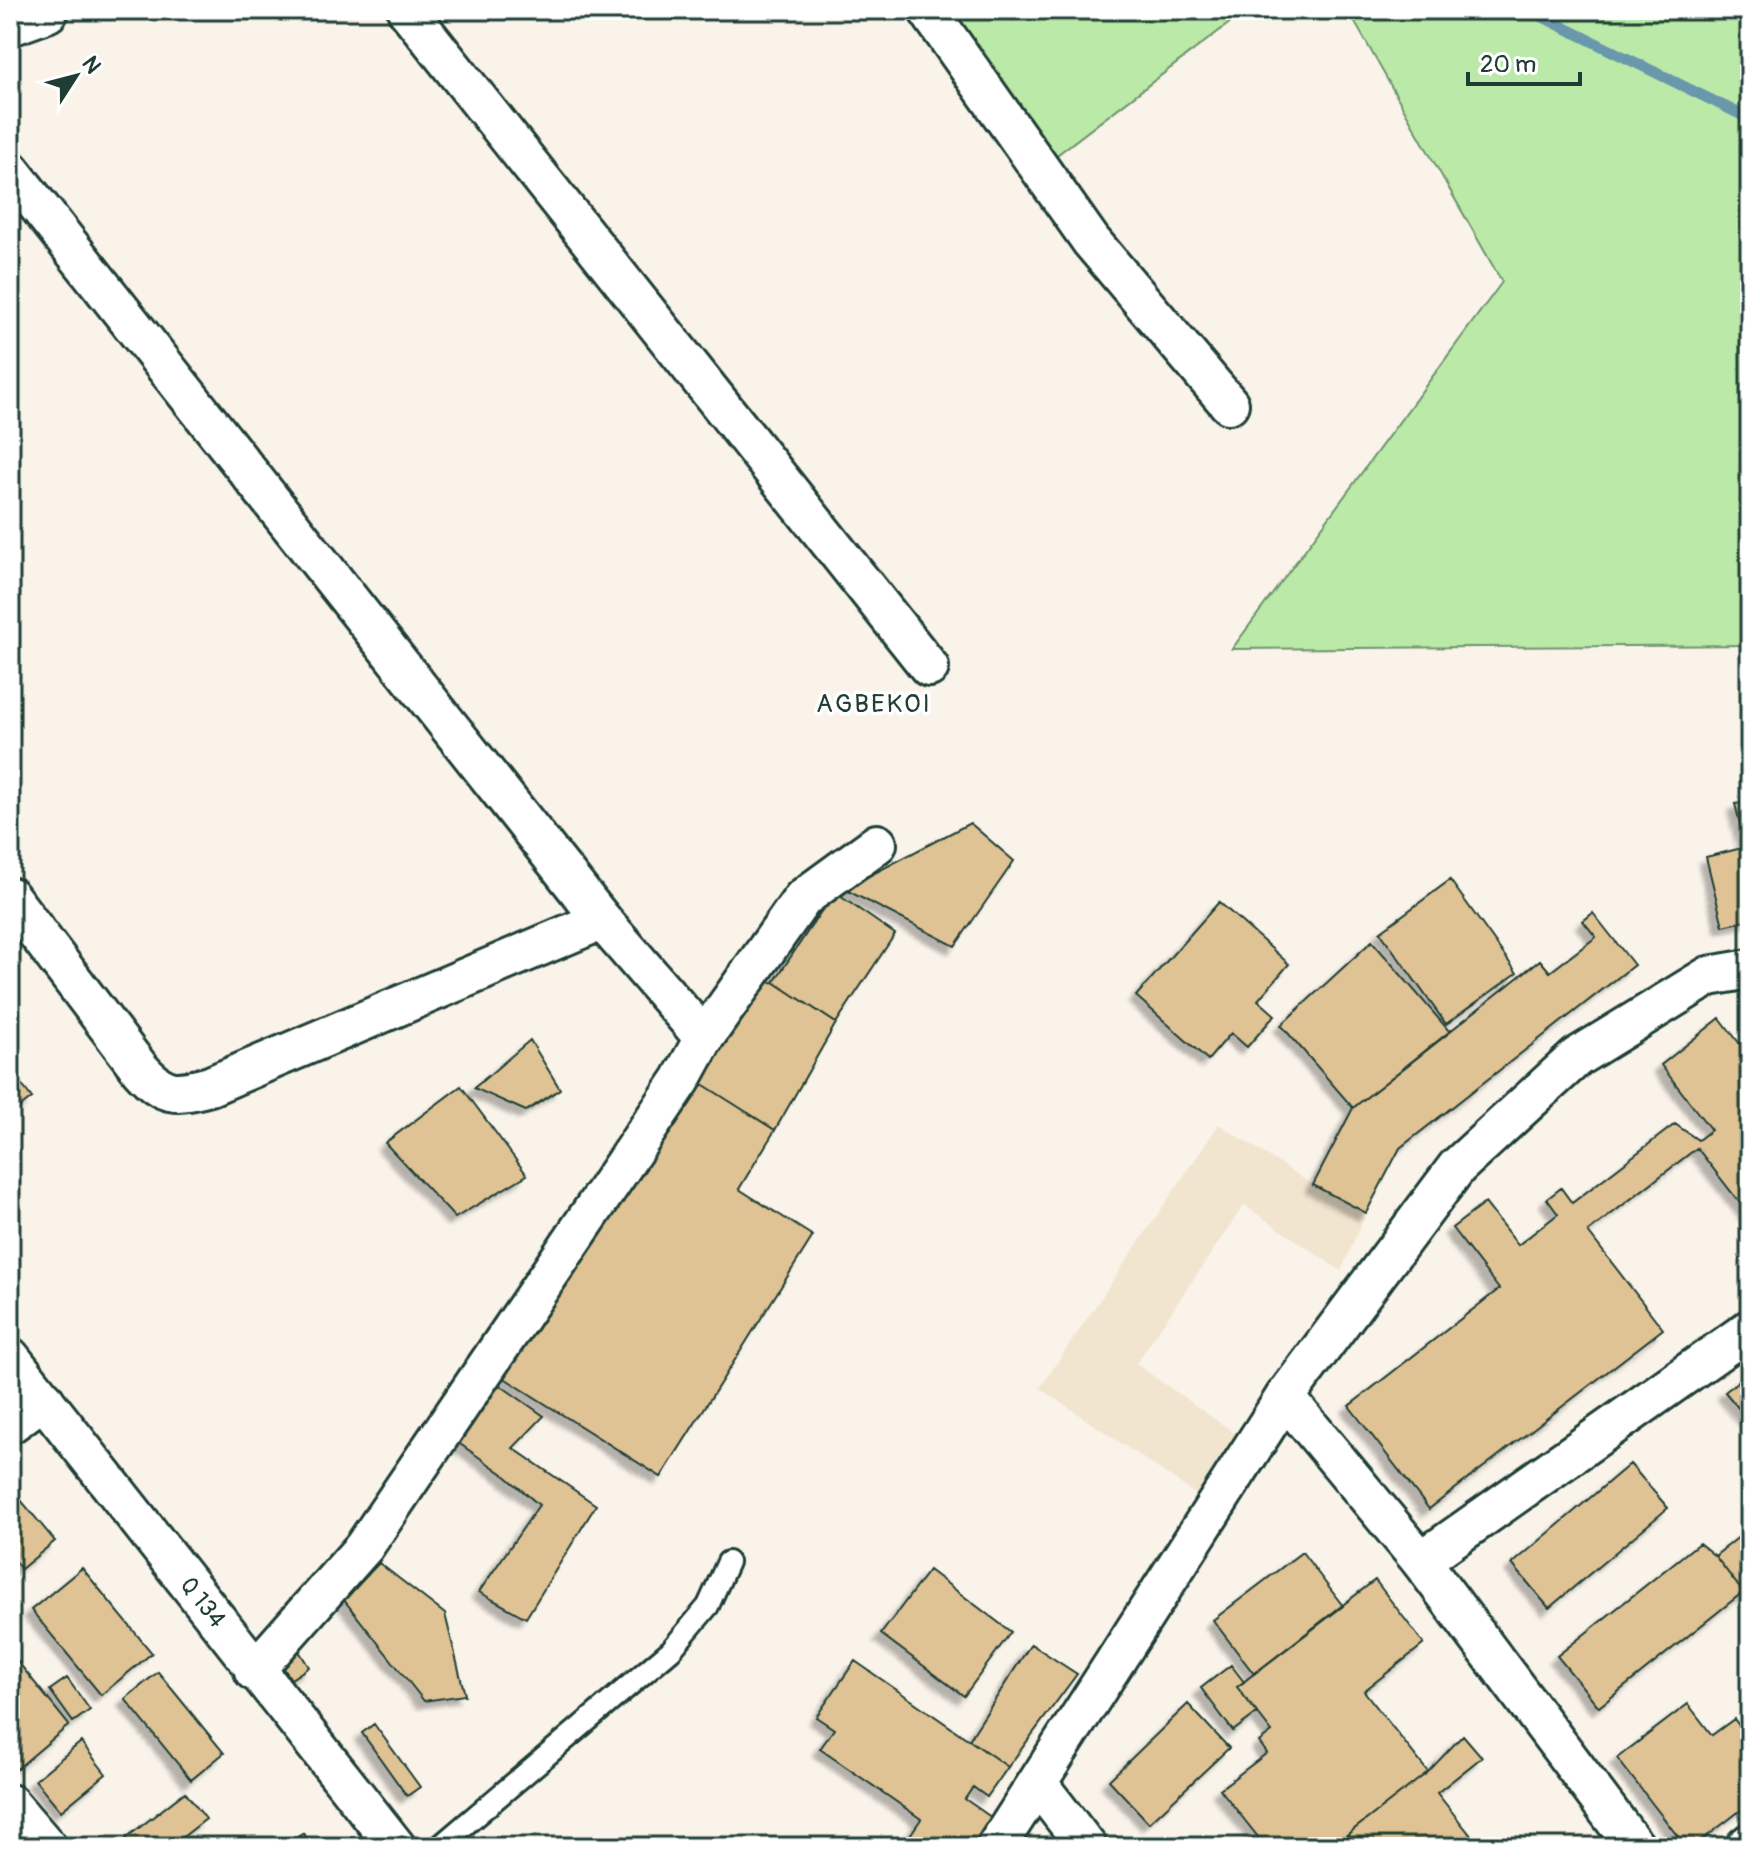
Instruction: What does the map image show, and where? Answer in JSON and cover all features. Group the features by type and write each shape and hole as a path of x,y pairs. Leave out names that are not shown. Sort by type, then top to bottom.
{"street":[{"path":"10,23 46,10"},
{"path":"407,10 929,667"},
{"path":"928,10 1091,241 1229,404"},
{"path":"10,170 602,920 704,1038"},
{"path":"254,1671 364,1547 681,1080 704,1038 803,898 877,844"},
{"path":"10,897 140,1069 156,1086 178,1094 225,1080 602,920"},
{"path":"996,1847 1285,1397 1457,1167 1577,1057 1709,976 1750,969"},
{"path":"1421,1561 1750,1329"},
{"name":"Q 134","path":"10,1357 254,1671 396,1847"},
{"path":"1285,1397 1421,1561 1635,1847"},
{"path":"10,1424 44,1399"},
{"path":"1038,1784 1087,1847"},
{"path":"10,1804 47,1847"}],"lane":[{"path":"439,1847 671,1650 708,1606 728,1562"}],"shaded area":[{"path":"1219,1124 1313,1185 1366,1213 1341,1271 1244,1205 1136,1364 1242,1438 1201,1498 1040,1388"}],"green space":[{"path":"941,10 1230,10 1236,18 1049,161"},
{"path":"1351,10 1750,10 1750,645 1232,649 1502,282 1353,19"}],"building":[{"path":"1750,801 1750,920 1723,926 1706,857 1746,847 1735,804"},
{"path":"970,823 1014,861 955,946 844,889"},
{"path":"1450,880 1517,973 1446,1024 1380,932"},
{"path":"834,892 895,934 836,1023 774,982"},
{"path":"1219,902 1289,964 1258,1000 1275,1015 1247,1047 1231,1033 1208,1060 1136,996"},
{"path":"1593,913 1634,965 1400,1148 1366,1213 1313,1185 1353,1108 1540,960 1550,972 1596,937 1583,921"},
{"path":"1372,941 1450,1032 1353,1108 1281,1025"},
{"path":"774,982 836,1023 775,1130 696,1080 745,985"},
{"path":"1720,1018 1750,1057 1750,1216 1697,1148 1588,1232 1663,1329 1429,1509 1349,1406 1499,1289 1452,1228 1485,1203 1518,1245 1558,1214 1547,1199 1561,1188 1572,1203 1675,1124 1698,1140 1711,1130 1661,1065"},
{"path":"530,1040 560,1089 526,1111 474,1088"},
{"path":"10,1070 32,1098 10,1115"},
{"path":"696,1080 775,1130 739,1189 813,1236 661,1477 498,1374 570,1259 582,1261"},
{"path":"461,1086 527,1175 455,1218 385,1143"},
{"path":"1750,1371 1750,1422 1725,1392"},
{"path":"491,1379 544,1416 513,1448 596,1505 526,1618 479,1592 539,1505 503,1474 450,1437"},
{"path":"1630,1464 1668,1508 1549,1608 1512,1564"},
{"path":"10,1487 55,1541 21,1569 10,1555"},
{"path":"1750,1528 1750,1601 1715,1556"},
{"path":"1699,1543 1715,1556 1743,1592 1599,1707 1557,1656"},
{"path":"1302,1552 1343,1606 1254,1674 1213,1620"},
{"path":"379,1563 445,1614 465,1695 424,1701 344,1600"},
{"path":"82,1568 152,1653 101,1695 31,1610"},
{"path":"929,1570 1011,1632 964,1696 881,1634"},
{"path":"1375,1580 1424,1644 1364,1691 1428,1772 1331,1847 1266,1847 1220,1789 1267,1753 1259,1742 1272,1732 1237,1687"},
{"path":"1031,1644 1077,1674 1008,1767 969,1740"},
{"path":"299,1651 309,1667 291,1679 280,1663"},
{"path":"10,1652 69,1725 17,1769 10,1761"},
{"path":"855,1661 1008,1767 987,1797 973,1787 965,1799 995,1820 977,1847 902,1847 921,1819 820,1749 834,1729 816,1717"},
{"path":"1231,1665 1244,1682 1237,1687 1257,1713 1233,1731 1201,1688"},
{"path":"158,1672 224,1753 191,1780 125,1699"},
{"path":"67,1678 90,1710 73,1722 50,1690"},
{"path":"1188,1704 1229,1748 1149,1823 1109,1780"},
{"path":"1688,1704 1712,1735 1734,1719 1750,1740 1750,1803 1693,1847 1686,1847 1617,1758"},
{"path":"374,1724 420,1787 407,1796 362,1733"},
{"path":"1463,1735 1482,1757 1437,1793 1480,1847 1358,1847 1348,1834 1428,1772"},
{"path":"81,1742 106,1774 61,1811 35,1780"},
{"path":"185,1792 206,1819 170,1847 133,1847 126,1838"},
{"path":"303,1833 314,1847 286,1847"}],"waterway":[{"path":"1539,15 1750,119"}],"district":[{"name":"AGBEKOI","path":"874,704"}]}
